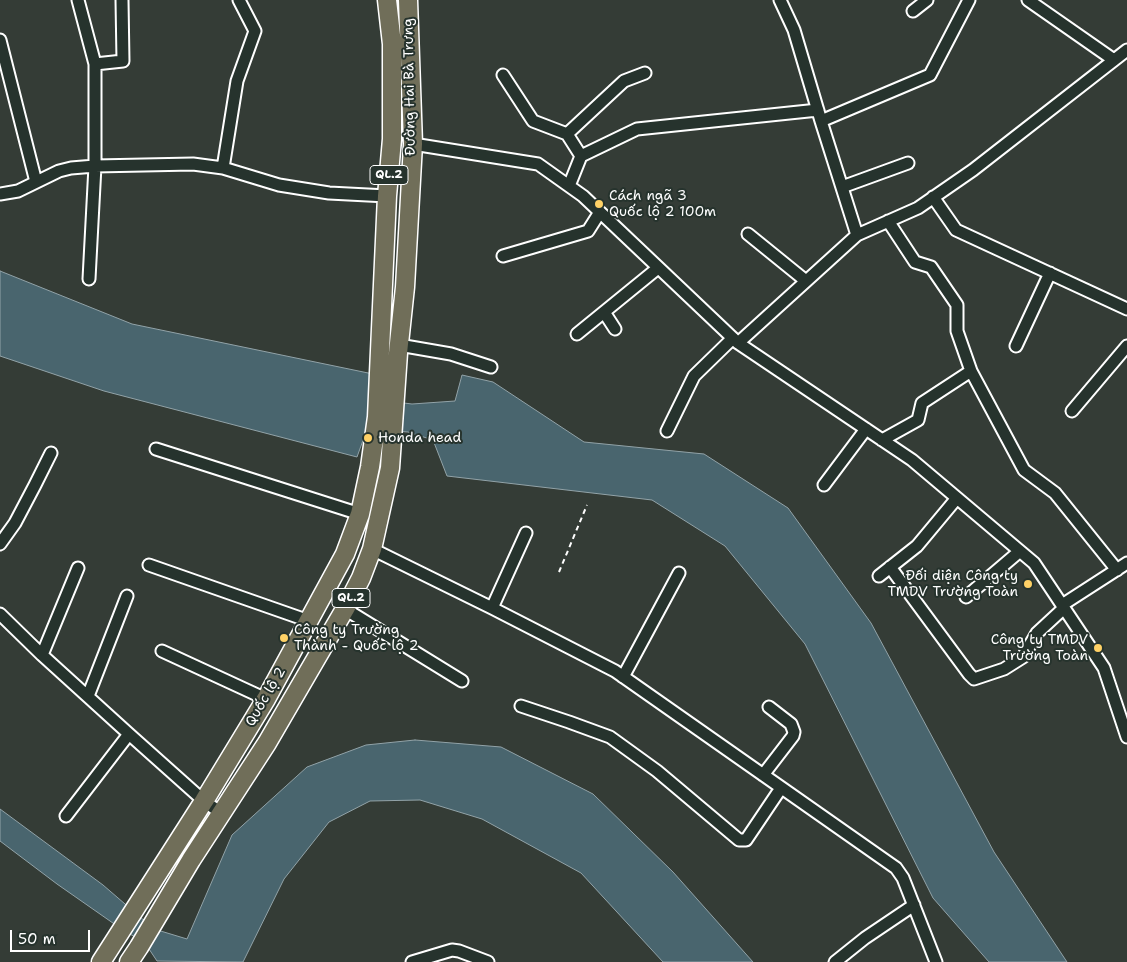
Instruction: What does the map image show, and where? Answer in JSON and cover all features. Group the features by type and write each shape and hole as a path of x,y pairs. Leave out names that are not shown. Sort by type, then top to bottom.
{"highway":[{"name":"Đường Hai Bà Trưng","path":"380,350 387,196 392,139 392,44 387,0"},
{"name":"Đường Hai Bà Trưng","path":"399,349 414,144 408,0"},
{"name":"Quốc lộ 2","path":"129,962 191,860 267,743 361,578 372,549 390,468 399,349"},
{"name":"Quốc lộ 2","path":"101,962 204,801 266,699 346,554 360,514 370,467 376,417 380,350"}],"street":[{"path":"78,0 95,64 94,166 88,279"},
{"path":"95,64 123,61 122,0"},
{"path":"224,168 237,81 254,30 239,0"},
{"path":"780,0 794,30 857,235"},
{"path":"913,11 927,0"},
{"path":"569,186 581,156 637,129 819,115 930,75 969,0"},
{"path":"1028,0 1114,60"},
{"path":"0,40 36,182"},
{"path":"667,430 694,376 857,235 918,208 981,164 1127,50"},
{"path":"567,134 624,81 644,73"},
{"path":"504,75 533,121 567,134 581,156"},
{"path":"414,144 538,164 583,196 735,341 912,460 1034,563 1104,668 1127,737"},
{"path":"842,187 908,163"},
{"path":"0,194 18,191 59,171 71,168 193,164 224,168 288,186 329,193 387,196"},
{"path":"933,197 956,230 1127,309"},
{"path":"503,256 588,231 600,212"},
{"path":"888,221 915,262 931,267 957,305 957,331 971,371 1024,470 1055,493 1122,567 1063,607 1037,633 1023,657 1004,668 974,679 890,567"},
{"path":"748,234 806,281"},
{"path":"577,334 658,268"},
{"path":"1016,346 1050,274"},
{"path":"604,312 615,330"},
{"path":"1072,411 1127,346"},
{"path":"399,349 451,354 491,367"},
{"path":"882,440 918,420 922,403 971,371"},
{"path":"824,485 866,429"},
{"path":"156,449 360,514"},
{"path":"0,544 15,523 50,453"},
{"path":"878,576 917,546 957,498"},
{"path":"492,608 526,533"},
{"path":"372,549 614,671 896,868 903,878 936,962"},
{"path":"966,597 1020,551"},
{"path":"149,565 309,621"},
{"path":"42,655 78,568"},
{"path":"623,677 679,574"},
{"path":"88,696 127,596"},
{"path":"345,609 462,681"},
{"path":"0,614 129,734 204,801 221,813"},
{"path":"162,651 266,699"},
{"path":"521,706 610,737 657,771 739,840 746,840 781,788"},
{"path":"763,775 793,736 794,732 791,724 769,707"},
{"path":"66,816 129,734"},
{"path":"835,962 865,938 914,905"},
{"path":"412,962 452,950 459,950 488,962"}],"path":[{"path":"559,572 587,505"}],"water":[{"path":"0,271 132,324 373,374 372,399 412,404 455,401 462,375 493,382 584,442 704,454 788,508 871,623 994,852 1067,962 989,962 933,898 805,644 725,546 652,500 447,476 433,440 408,432 367,429 357,457 104,391 0,356"},
{"path":"415,740 501,747 593,794 673,872 753,962 663,962 581,873 482,819 420,800 370,801 329,822 284,879 243,962 157,961 145,943 57,884 0,841 0,809 103,885 154,929 187,939 232,835 307,767 366,745"}],"place":[{"name":"Cách ngã 3 Quốc lộ 2 100m","path":"599,204"},
{"name":"Honda head","path":"368,438"},
{"name":"Đối diện Công ty TMDV Trường Toàn","path":"1028,584"},
{"name":"Công ty Trường Thành - Quốc lộ 2","path":"284,638"},
{"name":"Công ty TMDV Trường Toàn","path":"1098,648"}]}
